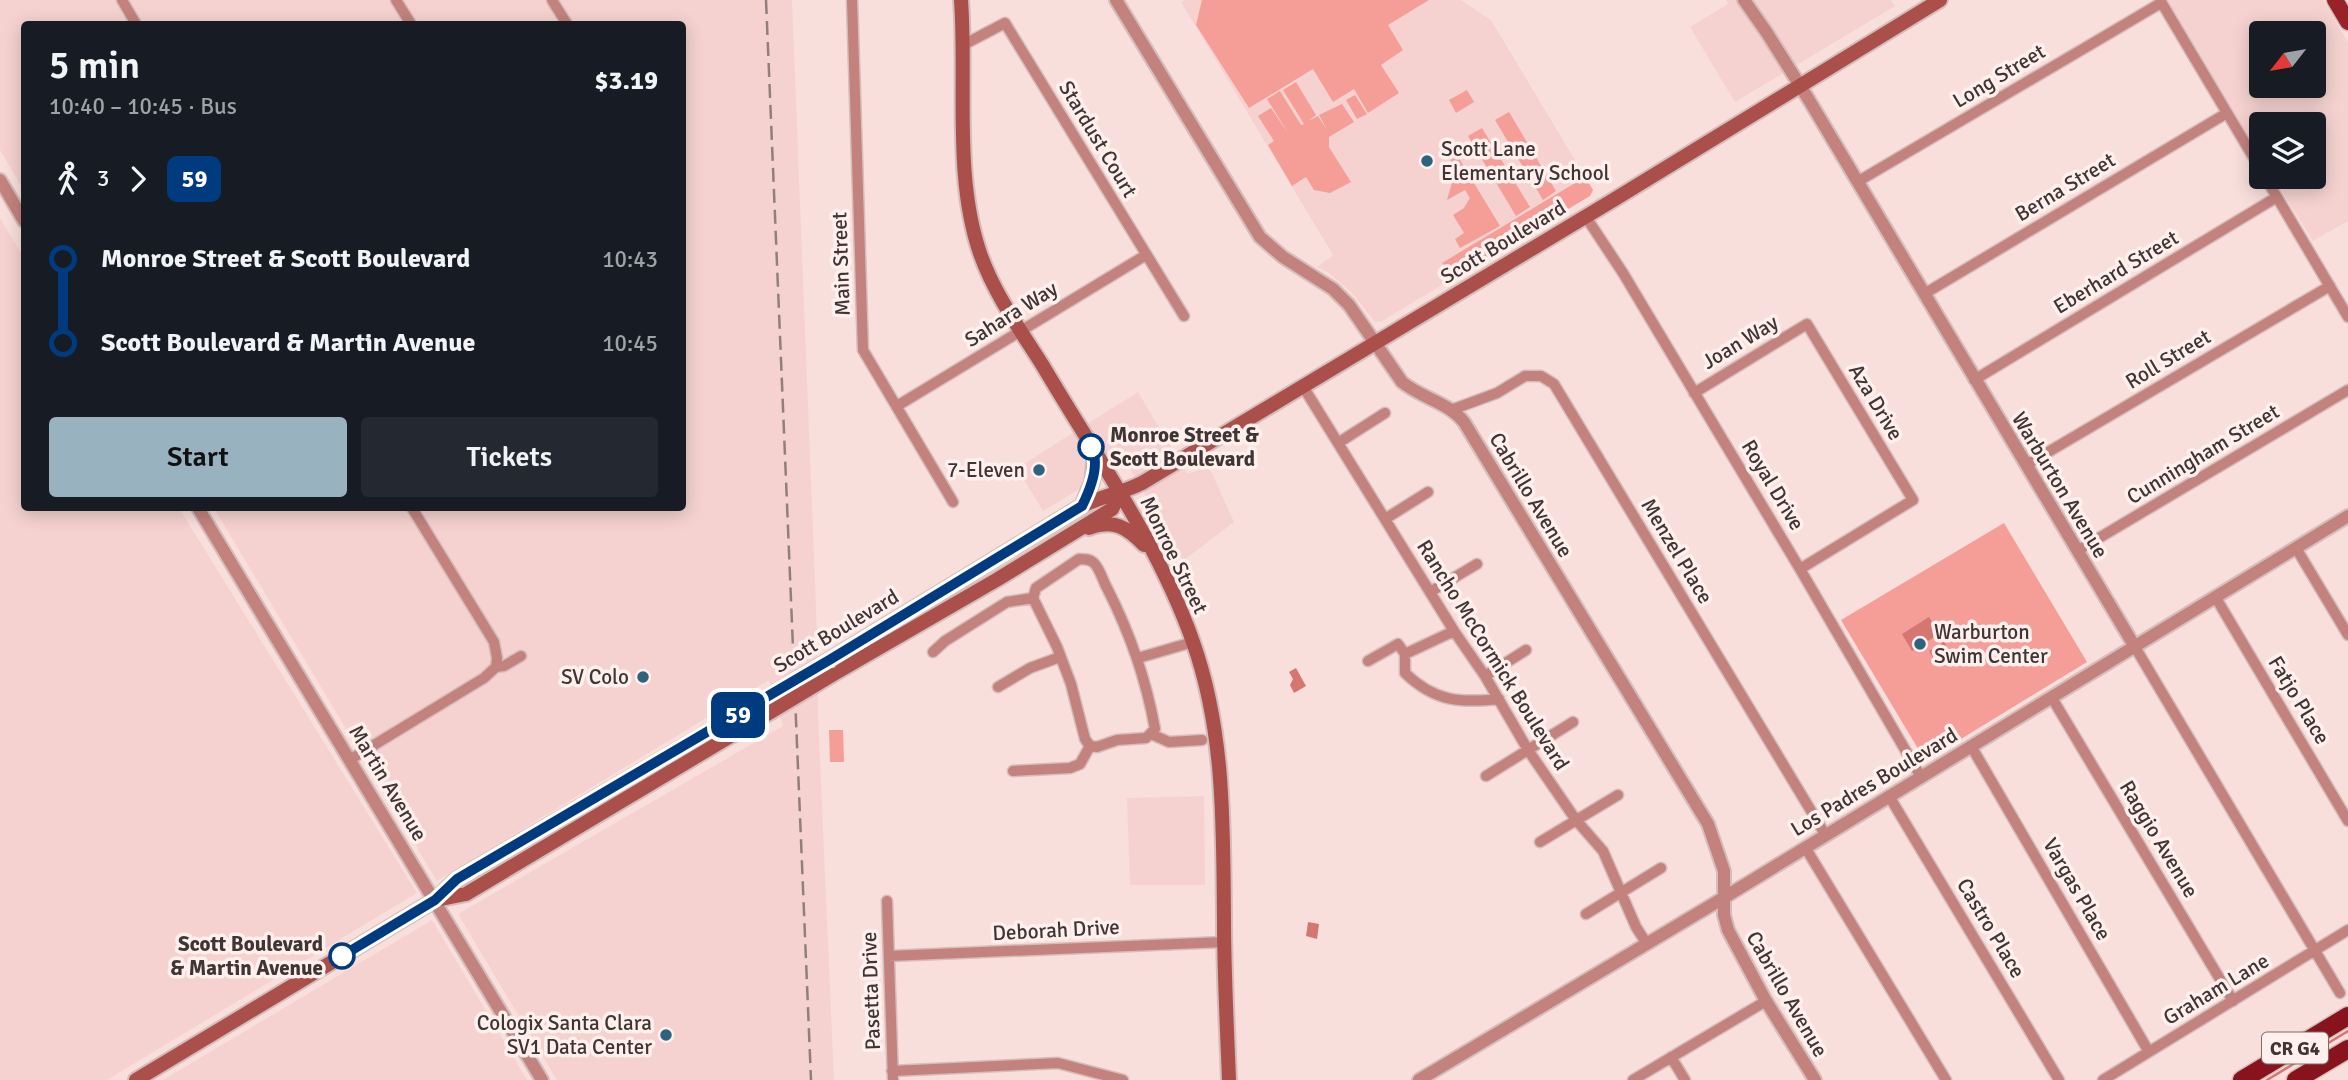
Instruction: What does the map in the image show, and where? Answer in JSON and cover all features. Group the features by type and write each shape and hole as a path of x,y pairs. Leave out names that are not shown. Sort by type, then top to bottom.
{"highway":[{"name":"CR G4","path":"2242,1080 2348,1016"},
{"name":"CR G4","path":"2296,1080 2348,1049"}],"main road":[{"name":"Monroe Street","path":"961,0 965,154 974,230 990,276 1159,562 1193,642 1213,710 1222,788 1229,1080"},
{"name":"Scott Boulevard","path":"136,1080 435,900 457,879 753,706 1082,506 1103,495 1120,494 1304,388 1940,0"},
{"path":"2335,0 2348,22"},
{"path":"1082,506 1092,482 1095,454"},
{"name":"Scott Boulevard","path":"435,900 466,894 1068,536 1112,509 1120,494"},
{"path":"1068,536 1101,524 1116,524 1131,531 1159,562"}],"street":[{"path":"122,0 134,21"},
{"path":"396,0 409,21"},
{"path":"552,0 565,21"},
{"name":"Main Street","path":"852,0 863,350 953,502"},
{"name":"Cabrillo Avenue","path":"1116,0 1260,237 1283,257 1333,289 1349,305 1402,382 1451,410 1471,434 1708,824 1724,872 1724,915 1728,930 1766,1001 1815,1080"},
{"name":"Warburton Avenue","path":"1744,0 1799,85 2340,993"},
{"path":"2160,1 2249,150"},
{"name":"Long Street","path":"1857,182 2160,1"},
{"name":"Stardust Court","path":"963,45 1005,23 1184,316"},
{"name":"Berna Street","path":"1924,294 2227,113"},
{"path":"0,180 21,216"},
{"path":"2272,189 2348,317"},
{"name":"Eberhard Street","path":"1974,380 2277,197"},
{"name":"Royal Drive","path":"1586,217 1623,273 1921,777"},
{"name":"Sahara Way","path":"897,406 1146,255"},
{"name":"Roll Street","path":"2026,466 2330,286"},
{"name":"Joan Way","path":"1694,393 1807,324"},
{"name":"Aza Drive","path":"1800,569 1913,500 1807,324"},
{"name":"Menzel Place","path":"1451,410 1497,393 1525,376 1541,376 1554,384 1825,834"},
{"name":"Rancho McCormick Boulevard","path":"1304,388 1454,631 1485,676 1528,750 1576,820 1603,851 1636,927 1647,944"},
{"name":"Cunningham Street","path":"2077,551 2348,390"},
{"path":"1338,443 1385,413"},
{"path":"1385,519 1428,492"},
{"name":"Martin Avenue","path":"200,511 542,1080"},
{"path":"414,511 494,642 496,667"},
{"name":"Los Padres Boulevard","path":"1419,1080 2348,516"},
{"path":"2296,548 2348,635"},
{"path":"1086,558 1095,563 1121,615 1138,658 1155,729 1151,734 1146,738 1117,740 1097,747 1090,746 1085,740 1071,684 1033,598 1036,589 1079,559 1086,558"},
{"path":"1430,592 1477,564"},
{"path":"933,652 945,641 1007,602 1033,598"},
{"name":"Fatjo Place","path":"2216,598 2348,821"},
{"path":"1405,654 1454,631"},
{"path":"1138,658 1193,642"},
{"path":"1368,661 1398,644 1405,654 1405,673 1419,686 1439,697 1467,702 1499,699"},
{"path":"1485,676 1526,650"},
{"path":"351,759 484,678 496,667 504,666 521,656"},
{"path":"998,687 1030,668 1060,657"},
{"name":"Raggio Avenue","path":"2052,698 2233,1001"},
{"path":"1486,776 1573,722"},
{"path":"1151,734 1169,742 1202,740"},
{"path":"1013,771 1070,768 1080,764 1090,746"},
{"name":"Vargas Place","path":"1971,746 2149,1052"},
{"path":"1540,842 1618,795"},
{"name":"Castro Place","path":"1889,796 2059,1080"},
{"path":"1805,847 1946,1080"},
{"path":"1586,915 1661,868"},
{"name":"Pasetta Drive","path":"887,901 892,1075"},
{"name":"Graham Lane","path":"2103,1080 2348,930"},
{"name":"Deborah Drive","path":"889,956 1224,942"},
{"path":"1633,1080 1766,1001"},
{"path":"1671,1057 1685,1080"},
{"path":"892,1075 1058,1063 1116,1079"}],"shaded area":[{"path":"0,0 792,0 834,1080 557,1080 458,914 783,726 769,680 437,881 216,511 686,511 686,21 21,21 21,186 0,150"},
{"path":"1202,0 1429,0 1388,25 1403,50 1381,65 1399,93 1368,113 1354,89 1333,102 1313,69 1249,108 1196,25"},
{"name":"Scott Lane Elementary School","path":"1461,0 1491,20 1593,190 1590,196 1382,321 1375,322 1352,293 1329,273 1317,267 1333,255 1181,2"},
{"path":"1726,0 1891,0 1895,6 1735,102 1690,27 1728,4"},
{"path":"2167,0 2323,0 2348,42 2348,221 2313,241 2280,189 2326,189 2326,112 2249,112 2249,137"},
{"path":"1296,82 1316,115 1308,121 1318,116 1327,130 1319,115 1342,104 1354,122 1329,137 1329,147 1351,182 1330,193 1314,190 1306,177 1292,186 1268,145 1274,141 1258,116 1271,108 1288,133 1267,99 1280,91 1301,125 1304,124 1283,90"},
{"path":"1467,90 1474,102 1456,113 1449,100"},
{"path":"1355,95 1367,114 1357,119 1346,100"},
{"path":"1509,112 1556,191 1543,200 1495,120"},
{"path":"1482,128 1530,207 1516,216 1468,136"},
{"path":"1457,155 1500,226 1460,248 1455,239 1464,233 1453,215 1464,208 1470,198 1465,190 1447,200 1453,179 1449,167 1451,160"},
{"path":"1585,177 1593,190 1590,196 1455,277 1442,263"},
{"path":"0,218 21,253 21,511 181,511 417,893 107,1080 0,1080"},
{"path":"1138,392 1187,474 1209,467 1234,522 1183,561 1126,461 1043,511 1017,468"},
{"path":"2004,523 2087,662 1938,753 1926,754 1917,747 1841,620"},
{"path":"1929,617 1939,634 1912,651 1902,634"},
{"path":"1944,642 1951,654 1936,663 1929,651"},
{"path":"1296,668 1306,686 1294,693 1290,685 1293,679 1289,672"},
{"path":"829,730 843,730 844,762 830,762"},
{"path":"1204,796 1205,885 1130,885 1127,798"},
{"path":"432,920 527,1080 163,1080"},
{"path":"1308,922 1319,924 1317,939 1306,936"}],"waterway":[{"path":"2267,1080 2348,1031"}],"railway":[{"path":"766,0 811,1080"}],"bus line":[{"name":"59","path":"342,956 435,900 457,879 521,840 831,659 1082,506 1092,482 1095,454 1091,447"}],"place":[{"name":"Scott Lane Elementary School","path":"1427,161"},
{"name":"Monroe Street & Scott Boulevard","path":"1091,447"},
{"name":"7-Eleven","path":"1039,470"},
{"name":"Warburton Swim Center","path":"1920,644"},
{"name":"SV Colo","path":"643,677"},
{"name":"Scott Boulevard & Martin Avenue","path":"342,956"},
{"name":"Cologix Santa Clara SV1 Data Center","path":"666,1035"}]}
